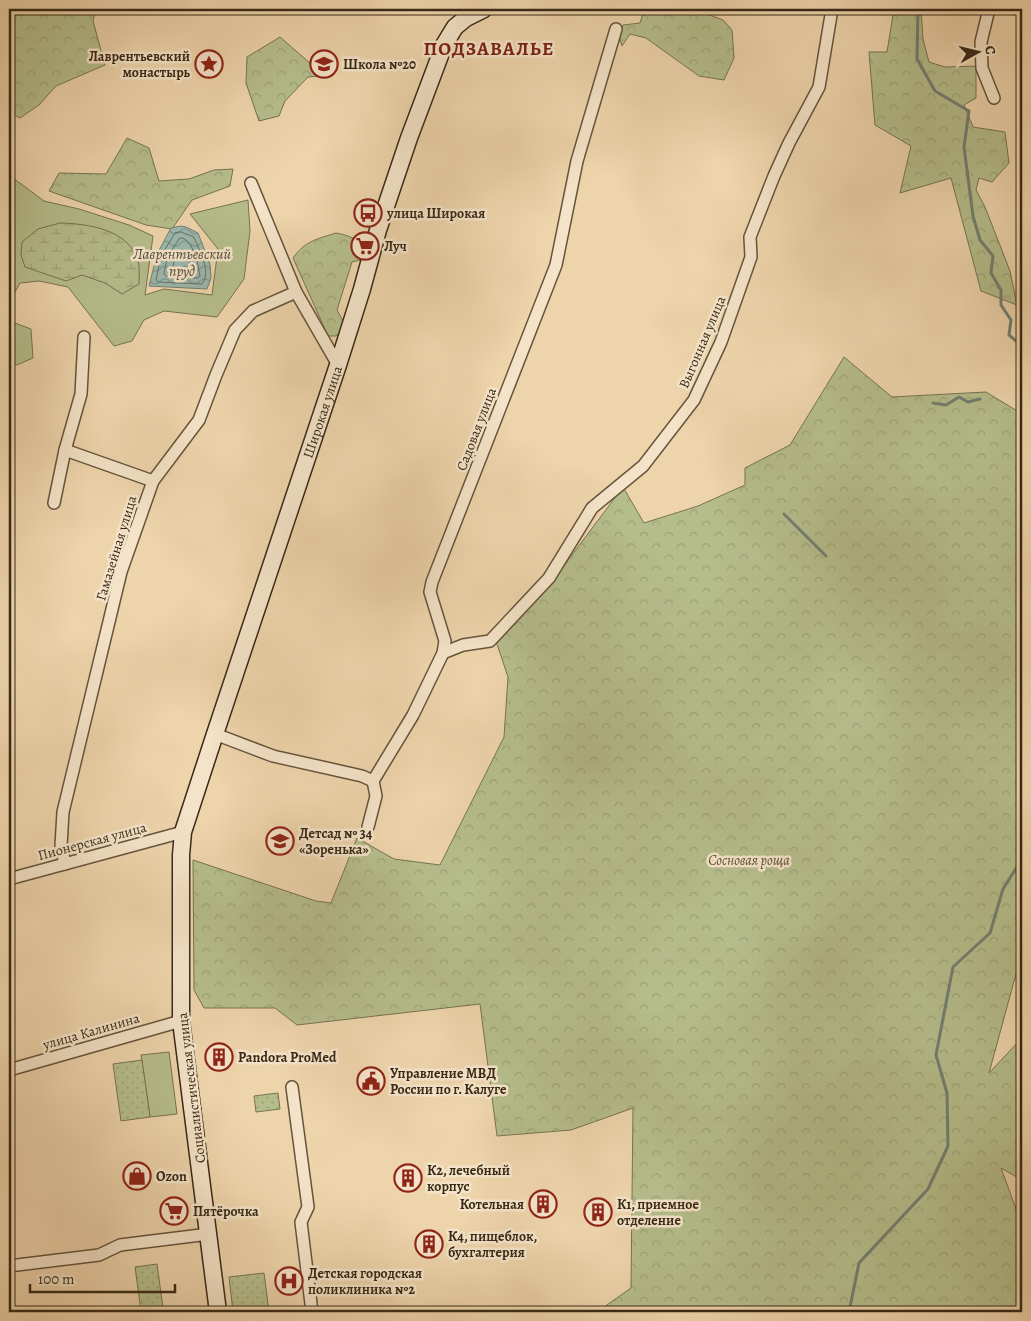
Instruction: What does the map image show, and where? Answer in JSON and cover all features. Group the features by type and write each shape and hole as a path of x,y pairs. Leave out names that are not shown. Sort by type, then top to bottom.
{"street":[{"name":"Выгонная улица","path":"443,653 464,645 490,641 549,578 592,508 643,466 694,400 721,342 752,257 750,237 774,176 789,143 819,87 832,9"},
{"path":"989,9 981,42 982,68 994,98"},
{"name":"Широкая улица","path":"183,832 338,365 378,230 409,138 444,45 455,27 480,10"},
{"name":"Садовая улица","path":"373,781 413,715 443,653 445,641 430,592 432,582 556,264 577,161 616,29"},
{"path":"251,183 296,292 338,365"},
{"name":"Гамазейная улица","path":"65,864 61,846 63,812 121,572 153,482 199,420 235,330 253,311 296,292"},
{"path":"54,503 65,450 81,394 84,336"},
{"path":"65,450 153,482"},
{"path":"214,734 273,756 362,776 373,781 376,796 368,827"},
{"name":"Пионерская улица","path":"9,879 183,832"},
{"name":"Социалистическая улица","path":"183,832 181,855 181,1021 218,1312"},
{"name":"улица Калинина","path":"9,1070 181,1021"},
{"path":"292,1087 308,1207 301,1222 312,1312"},
{"path":"9,1266 100,1255 120,1245 209,1234"}],"green space":[{"path":"9,9 96,9 93,21 105,65 56,86 39,105 20,118 9,112"},
{"path":"642,9 694,9 723,20 732,30 734,58 724,80 699,76 646,38 630,34 622,46 619,37 623,25 640,23 644,10"},
{"path":"894,9 921,9 923,39 929,62 945,67 976,66 976,98 964,105 973,127 1005,132 1009,163 992,182 979,178 976,190 985,207 1010,271 1017,305 981,291 951,178 900,193 911,146 875,125 869,52 887,52"},
{"path":"280,37 319,71 318,76 308,77 285,101 279,116 259,121 246,83 247,57"},
{"path":"127,138 149,148 159,181 189,179 214,170 233,169 230,186 192,200 172,229 146,225 49,191 59,173 106,174"},
{"path":"9,175 44,201 79,209 129,225 153,236 145,295 164,289 212,295 218,249 190,214 248,200 250,231 244,279 217,317 164,311 144,320 132,341 114,346 68,287 39,281 20,283 11,299 12,322 31,329 33,358 17,365 9,361"},
{"name":"Лаврентьевский пруд","path":"60,223 106,230 125,241 133,250 138,260 139,284 122,294 105,283 82,275 66,281 25,267 21,255 22,242 38,229"},
{"path":"336,233 357,240 363,248 364,259 352,262 337,310 344,323 342,332 336,336 328,336 293,258 307,244"},
{"name":"Сосновая роща","path":"844,357 892,397 986,392 1022,414 1022,952 989,1073 1022,1038 1022,1180 1001,1168 1022,1225 1022,1312 597,1312 631,1288 633,1108 571,1130 497,1136 480,1004 297,1025 275,1008 204,1008 194,990 193,860 316,901 331,903 357,838 394,859 440,865 504,737 508,677 496,641 554,579 623,487 644,523 698,506 745,485 745,468 790,445"},
{"path":"169,1052 177,1114 150,1117 141,1055"},
{"path":"142,1060 150,1117 121,1121 113,1064"},
{"path":"278,1093 280,1109 256,1112 254,1096"},
{"path":"157,1264 163,1308 141,1311 135,1267"},
{"path":"264,1273 269,1312 233,1312 229,1277"}],"water":[{"name":"Лаврентьевский пруд","path":"181,226 198,233 210,264 211,278 207,289 149,286 157,254 171,228"}],"waterway":[{"path":"918,9 917,59 935,91 969,111 964,147 973,216 980,240 993,256 991,273 1001,290 1001,305 1011,320 1009,335 1022,346"},
{"path":"933,403 946,405 959,397 968,402 980,399"},
{"path":"784,514 826,556"},
{"path":"849,1312 859,1263 928,1189 948,1146 947,1093 936,1055 953,967 990,933 1003,889 1022,859"}],"place":[{"name":"Лаврентьевский монастырь","path":"209,64"},
{"name":"Школа №20","path":"324,64"},
{"name":"улица Широкая","path":"368,213"},
{"name":"Луч","path":"365,246"},
{"name":"Детсад № 34 «Зоренька»","path":"280,841"},
{"name":"Pandora ProMed","path":"219,1057"},
{"name":"Управление МВД России по г. Калуге","path":"371,1081"},
{"name":"Ozon","path":"137,1176"},
{"name":"К2, лечебный корпус","path":"408,1178"},
{"name":"Котельная","path":"543,1204"},
{"name":"Пятёрочка","path":"174,1211"},
{"name":"К1, приемное отделение","path":"598,1212"},
{"name":"К4, пищеблок, бухгалтерия","path":"429,1244"},
{"name":"Детская городская поликлиника №2","path":"289,1281"}],"district":[{"name":"ПОДЗАВАЛЬЕ","path":"489,48"}]}
